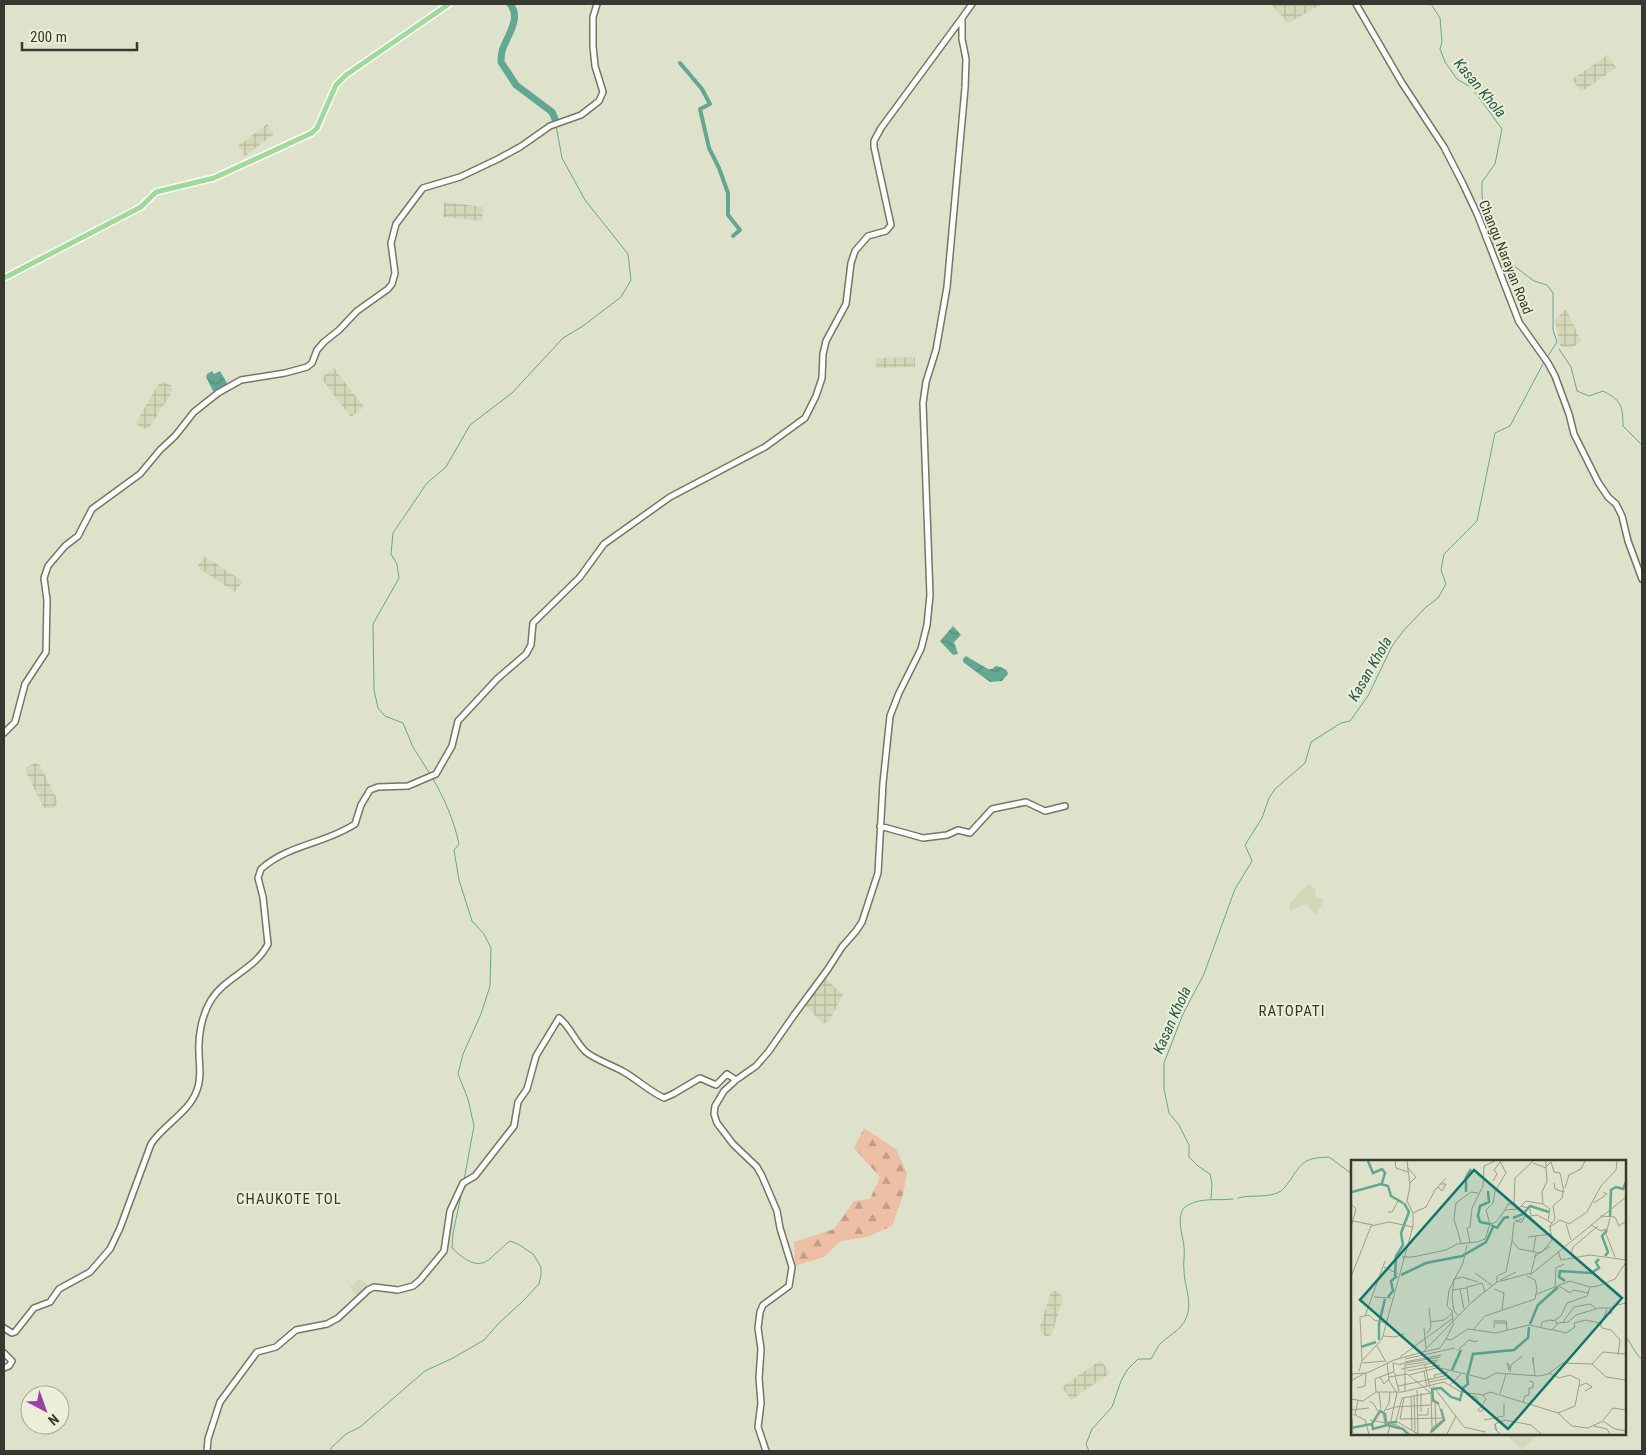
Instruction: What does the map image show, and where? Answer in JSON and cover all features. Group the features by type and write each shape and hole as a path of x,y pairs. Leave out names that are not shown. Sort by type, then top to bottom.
{"main road":[{"path":"4,278 141,207 156,192 214,178 312,133 317,128 336,85 346,75 449,4"},
{"path":"4,733 15,722 25,684 46,652 47,600 44,578 48,566 65,546 78,536 92,510 140,474 194,412 218,393 241,380 285,373 307,367 312,363 317,350 324,342 340,330 358,311 388,290 395,273 391,243 396,224 423,188 460,177 498,159 520,147 550,126 581,115 599,101 603,92 594,56 593,16 597,4"},
{"path":"4,1328 12,1333 15,1332 34,1308 50,1302 60,1289 90,1272 110,1249 120,1228 151,1144 157,1135 193,1100 200,1081 199,1038 207,1009 217,992 255,961 268,944 263,897 258,878 261,869 287,852 324,840 355,824 365,797 370,790 378,787 408,786 436,774 452,746 458,721 497,680 526,654 530,646 533,623 580,577 604,544 670,496 775,441 807,415 822,378 824,348 846,304 851,263 855,251 868,236 887,230 891,226 874,147 876,137 898,103 972,4"},
{"name":"Changu Narayan Road","path":"1356,4 1402,83 1448,155 1478,216 1519,322 1544,356 1555,376 1570,414 1574,434 1598,482 1608,497 1616,504 1622,516 1628,541 1642,579"},
{"path":"766,1451 758,1427 761,1403 759,1378 761,1349 758,1328 760,1312 763,1305 789,1286 792,1267 780,1228 777,1211 760,1171 733,1144 717,1123 714,1114 715,1106 721,1095 736,1080 756,1066 769,1051 842,947 856,931 862,922 878,873 884,760 890,716 921,649 929,617 930,595 923,403 926,382 936,350 949,270 966,80 966,59 961,30 962,18"},
{"path":"880,826 923,838 947,835 958,830 970,833 992,809 1026,802 1045,812 1065,806"},
{"path":"207,1451 208,1439 220,1402 257,1352 276,1347 296,1330 327,1324 338,1318 368,1290 374,1287 398,1290 413,1286 444,1251 450,1211 463,1183 475,1176 514,1126 518,1102 527,1089 536,1056 559,1018 586,1052 637,1080 649,1091 664,1098 700,1078 716,1085 727,1074 736,1080"},
{"path":"4,1353 12,1361 9,1366 4,1368"}],"shaded area":[{"path":"1271,4 1322,4 1288,23"},
{"path":"1608,55 1616,68 1581,92 1572,79"},
{"path":"267,124 274,134 245,156 238,146"},
{"path":"444,202 483,207 482,221 443,217"},
{"path":"1566,309 1581,341 1572,348 1560,346 1555,320"},
{"path":"915,357 915,367 876,368 876,358"},
{"path":"334,368 364,407 351,417 321,378"},
{"path":"163,382 172,386 172,392 149,428 141,428 137,421 159,383"},
{"path":"204,556 243,581 235,592 197,567"},
{"path":"35,763 40,765 57,799 57,804 53,808 43,807 26,772 27,767"},
{"path":"1309,883 1316,890 1315,896 1324,900 1316,916 1307,905 1290,911 1290,903"},
{"path":"824,977 843,995 829,1021 823,1024 804,1004"},
{"path":"360,1278 368,1285 357,1296 350,1287"},
{"path":"1053,1291 1057,1291 1063,1298 1052,1334 1045,1336 1039,1330 1050,1294"},
{"path":"1101,1360 1110,1373 1071,1400 1062,1387"},
{"path":"1508,1435 1537,1435 1522,1450"}],"green space":[{"path":"864,1128 896,1149 907,1173 902,1199 892,1226 867,1237 841,1241 824,1257 795,1266 794,1242 834,1229 854,1201 870,1199 880,1177 854,1148"}],"water":[{"path":"212,371 214,374 220,371 227,383 221,389 213,391 206,377"},
{"path":"953,626 961,635 954,642 958,654 953,655 940,641"},
{"path":"966,656 988,669 996,666 1007,671 1008,674 1002,681 990,682 963,662"}],"waterway":[{"path":"510,4 513,9 514,20 502,50 501,62 516,85 552,112 555,119"},
{"name":"Kasan Khola","path":"1431,4 1440,18 1442,42 1440,49 1445,62 1457,79 1472,88 1502,129 1495,164 1482,182 1482,196 1491,240 1500,255 1534,281 1547,285 1553,293 1553,330 1557,342 1546,359"},
{"path":"680,63 702,89 710,104 700,109 709,148 728,193 728,215 740,230 733,236"},
{"path":"430,774 413,747 403,723 385,716 378,708 374,690 373,624 399,578 397,564 391,554 393,533 427,483 446,467 470,425 512,393 563,338 583,326 621,297 631,280 628,254 585,200 562,158 556,125"},
{"path":"1559,349 1571,367 1577,391 1589,396 1603,391 1614,397 1620,404 1623,426 1642,445"},
{"name":"Kasan Khola","path":"1211,1199 1212,1184 1210,1174 1189,1157 1189,1145 1179,1125 1169,1113 1164,1089 1164,1063 1183,1014 1204,974 1235,889 1252,861 1245,845 1262,818 1269,798 1275,789 1305,763 1311,742 1341,723 1350,721 1368,696 1392,646 1426,607 1438,598 1446,584 1441,570 1444,554 1477,521 1495,433 1510,426 1544,362"},
{"path":"432,777 448,809 457,835 459,844 454,850 459,880 472,921 484,934 491,948 490,986 481,1014 463,1054 458,1074 468,1099 474,1126 464,1180"},
{"name":"Kasan Khola","path":"1238,1198 1265,1196 1281,1191 1302,1164 1310,1159 1329,1157 1351,1173"},
{"path":"331,1451 331,1448 346,1434 360,1427 425,1371 453,1358 484,1340 539,1284 541,1267 533,1254 518,1244 510,1241 483,1263 467,1260 452,1248 453,1233 462,1191"},
{"path":"1089,1451 1086,1444 1092,1429 1112,1407 1127,1370 1138,1359 1151,1359 1165,1339 1178,1330 1186,1318 1189,1302 1184,1275 1184,1250 1180,1224 1181,1213 1188,1205 1199,1201 1233,1199"},
{"path":"1626,1338 1642,1359"}],"district":[{"name":"RATOPATI","path":"1292,1011"},
{"name":"CHAUKOTE TOL","path":"289,1199"}]}
